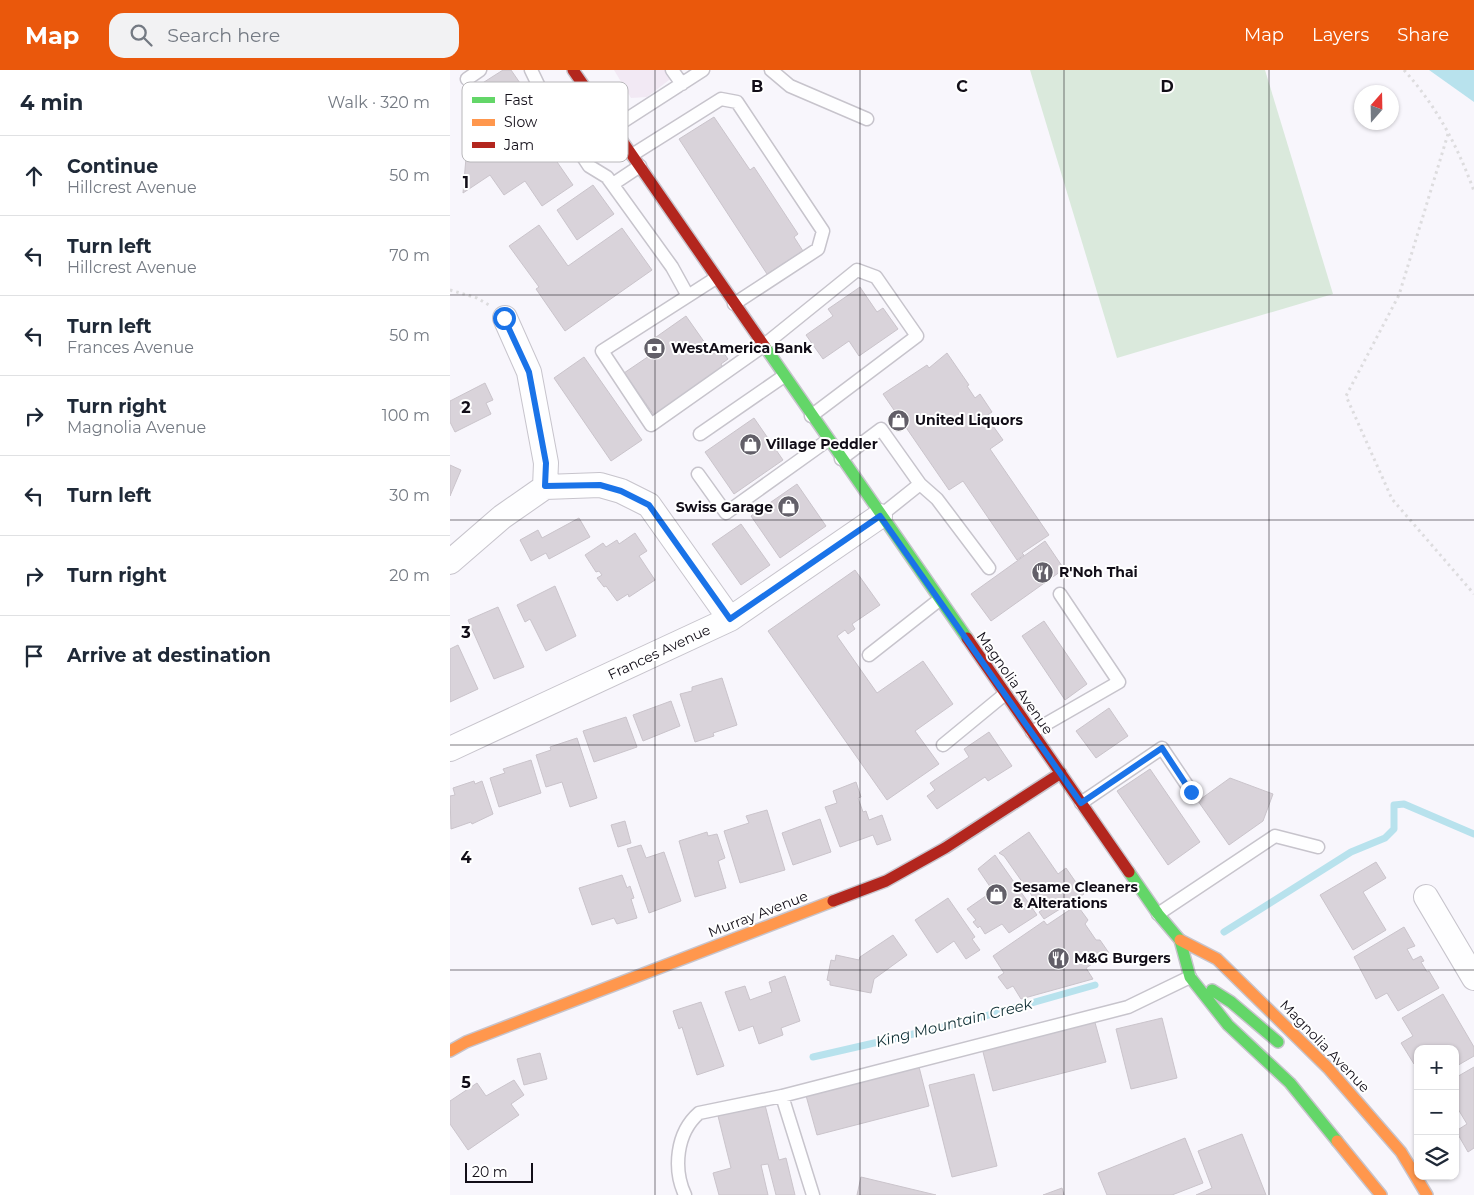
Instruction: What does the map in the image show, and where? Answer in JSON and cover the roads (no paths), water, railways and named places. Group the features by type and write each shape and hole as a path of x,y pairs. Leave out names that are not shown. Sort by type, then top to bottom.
{"main road":[{"name":"Magnolia Avenue","path":"573,70 581,82"},
{"name":"Magnolia Avenue","path":"628,149 880,516 1158,914 1180,940 1217,959 1342,1084 1401,1152 1427,1195"},
{"name":"Murray Avenue","path":"450,1050 476,1038 886,881 945,848 1061,773"},
{"name":"Magnolia Avenue","path":"1180,940 1190,977 1228,1025 1290,1083 1381,1195"},
{"path":"1190,977 1231,1002 1284,1047"},
{"path":"1308,1064 1342,1084"}],"street":[{"path":"504,318 529,372 546,463 545,486"},
{"path":"450,562 502,518 545,486 600,485 621,491 649,505 730,619"},
{"name":"Frances Avenue","path":"450,749 730,619 880,516"},
{"path":"1426,897 1474,978"}],"lane":[{"path":"467,79 480,70"},
{"path":"531,70 537,82"},
{"path":"672,70 682,84"},
{"path":"628,118 703,70"},
{"path":"772,70 790,86 867,119"},
{"path":"632,155 721,99 737,102 823,231 818,249 734,304"},
{"path":"586,162 589,166 607,177 613,184 672,267 688,296"},
{"path":"613,184 640,166"},
{"path":"716,278 602,351 651,425 763,346 857,270 876,277 917,336 811,416"},
{"path":"700,434 784,376"},
{"path":"841,459 881,430 920,484 937,499 989,568"},
{"path":"698,474 726,513 828,440"},
{"path":"880,516 920,484"},
{"path":"1032,732 1119,682 1060,594"},
{"path":"868,655 939,600"},
{"path":"943,745 1005,694"},
{"path":"1081,803 1162,748 1191,792"},
{"path":"1158,914 1275,836 1318,847"},
{"path":"685,1195 680,1183 678,1151 691,1120 699,1113 782,1096 1128,1007 1190,977"},
{"path":"782,1096 813,1195"}],"water":[{"path":"1429,70 1474,70 1474,102"}],"waterway":[{"name":"King Mountain Creek","path":"1224,932 1351,852 1385,838 1394,829 1394,805 1404,804 1474,834"},
{"name":"King Mountain Creek","path":"813,1057 957,1024 1095,985"}],"place":[{"name":"WestAmerica Bank","path":"655,348"},
{"name":"United Liquors","path":"899,420"},
{"name":"Village Peddler","path":"750,444"},
{"name":"Swiss Garage","path":"789,507"},
{"name":"R'Noh Thai","path":"1043,572"},
{"name":"Sesame Cleaners & Alterations","path":"997,895"},
{"name":"M&G Burgers","path":"1058,958"}]}
